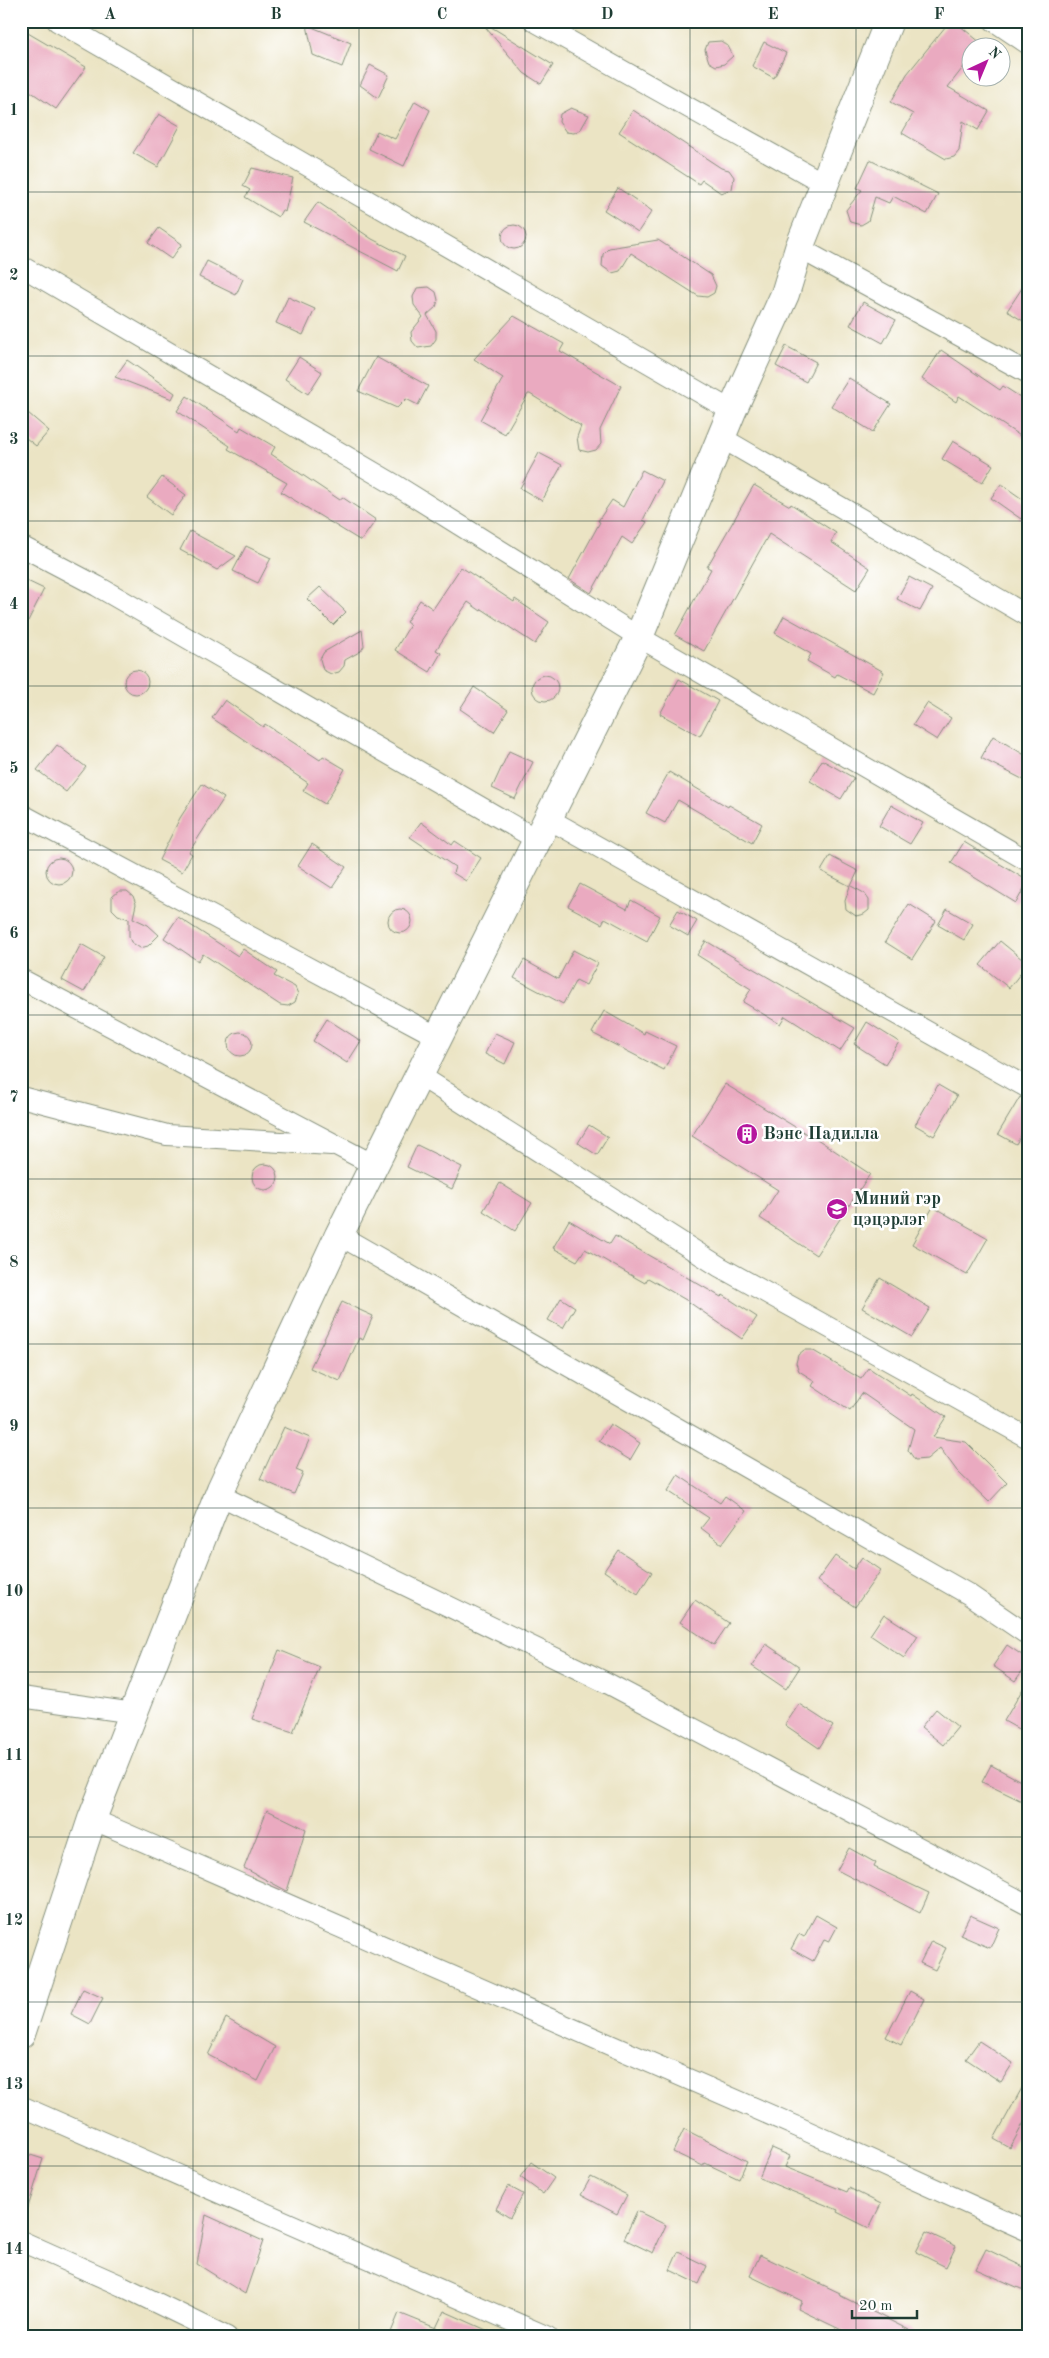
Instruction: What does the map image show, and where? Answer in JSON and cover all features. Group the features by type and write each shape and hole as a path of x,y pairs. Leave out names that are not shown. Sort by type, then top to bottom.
{"street":[{"path":"57,21 732,411"},
{"path":"534,21 825,184"},
{"path":"21,2034 92,1819 219,1495 339,1235 638,637 732,411 785,294 799,248 889,21"},
{"path":"994,21 1028,44"},
{"path":"799,248 1028,373"},
{"path":"21,266 397,486 638,637 1028,860"},
{"path":"722,438 1028,616"},
{"path":"21,546 541,828 1028,1088"},
{"path":"21,814 438,1037"},
{"path":"21,978 374,1165"},
{"path":"419,1075 720,1267 1028,1438"},
{"path":"21,1097 167,1136 338,1146"},
{"path":"339,1235 968,1594 1028,1635"},
{"path":"219,1495 609,1684 1028,1905"},
{"path":"21,1697 134,1714"},
{"path":"92,1819 789,2123 1028,2230"},
{"path":"21,2106 548,2337"},
{"path":"21,2242 122,2286 227,2337"}],"building":[{"path":"950,21 954,21 975,38 962,38 962,69 948,87 989,111 978,130 963,121 959,151 954,157 946,159 902,133 913,114 891,102 907,74"},
{"path":"307,25 351,43 342,67 313,55"},
{"path":"488,25 553,65 541,84 524,73 486,28"},
{"path":"21,29 86,67 56,109 21,85"},
{"path":"721,41 728,46 733,56 724,64 716,66 709,62 705,50 708,42"},
{"path":"764,42 786,53 774,78 752,66"},
{"path":"370,65 389,75 378,98 360,85"},
{"path":"415,101 430,110 404,166 369,149 377,131 395,139"},
{"path":"571,108 589,115 581,129 574,133 566,132 559,122 560,114"},
{"path":"633,110 721,168 729,170 734,177 732,189 721,193 702,180 699,184 619,132"},
{"path":"159,114 180,126 158,167 133,153"},
{"path":"870,160 938,194 927,214 893,196 889,203 875,197 868,221 861,225 850,222 846,210 862,190 857,188"},
{"path":"252,168 293,178 285,212 282,210 278,217 245,197 250,190 243,186"},
{"path":"618,188 652,211 638,232 604,210"},
{"path":"318,202 372,239 405,256 398,271 304,222"},
{"path":"509,225 519,225 526,232 526,242 519,249 509,249 502,242 502,232"},
{"path":"159,228 182,244 171,259 148,243"},
{"path":"658,240 711,275 716,286 714,293 707,297 698,296 631,253 620,271 612,273 602,266 603,254 609,248"},
{"path":"207,261 243,279 236,295 199,277"},
{"path":"1028,279 1028,324 1007,311"},
{"path":"429,287 436,292 438,300 436,307 427,315 436,331 436,339 431,346 418,348 412,341 411,332 423,317 414,305 413,297 417,288"},
{"path":"288,297 315,309 303,335 276,323"},
{"path":"863,302 896,320 883,343 850,325"},
{"path":"514,316 564,344 560,351 621,386 600,430 601,444 596,450 588,452 579,450 577,437 581,426 530,394 528,394 505,434 480,420 503,378 474,359"},
{"path":"786,346 816,362 806,382 776,366"},
{"path":"941,350 1000,390 1003,386 1028,402 1028,441 959,396 956,402 922,379"},
{"path":"299,357 322,372 308,394 285,379"},
{"path":"376,357 428,386 418,405 406,399 397,408 358,391"},
{"path":"127,360 175,393 172,399 115,377"},
{"path":"849,378 891,404 873,432 831,406"},
{"path":"187,396 239,431 241,427 275,447 271,454 340,500 342,497 376,520 361,541 281,492 287,483 228,449 230,446 177,411"},
{"path":"21,407 49,431 36,446 21,434"},
{"path":"953,441 993,465 982,483 942,459"},
{"path":"539,453 562,465 542,501 520,488"},
{"path":"642,470 663,481 643,520 647,522 632,544 622,537 591,593 569,579 600,522 598,521 612,500 623,507"},
{"path":"162,477 186,495 171,515 147,497"},
{"path":"1001,484 1028,503 1028,510 1021,519 991,498"},
{"path":"754,485 790,506 791,504 836,533 831,542 870,568 856,590 769,534 704,651 675,635 711,569 707,567"},
{"path":"190,531 236,556 217,570 180,550"},
{"path":"246,546 271,558 258,583 233,571"},
{"path":"461,567 514,602 515,599 549,622 535,644 482,609 481,611 468,602 436,650 441,653 430,672 395,650 410,625 406,622 420,600 433,609"},
{"path":"909,577 932,589 920,611 897,599"},
{"path":"21,578 44,589 21,635"},
{"path":"320,587 346,612 333,625 307,599"},
{"path":"784,616 884,672 873,693 837,674 835,677 807,661 811,654 775,633"},
{"path":"362,630 364,646 361,651 345,660 344,666 339,672 331,674 323,670 320,659 324,652"},
{"path":"131,670 141,670 148,677 148,687 141,694 131,694 124,687 124,677"},
{"path":"545,675 554,679 558,688 554,697 545,701 536,697 532,688 536,679"},
{"path":"679,679 718,701 700,736 660,714"},
{"path":"474,687 508,710 494,732 460,709"},
{"path":"225,700 263,727 265,724 320,760 323,756 345,769 325,804 303,791 308,783 212,718"},
{"path":"927,703 951,718 937,740 913,725"},
{"path":"993,736 1028,757 1028,782 981,758"},
{"path":"57,745 86,767 66,792 37,770"},
{"path":"509,751 533,762 515,799 492,788"},
{"path":"822,760 854,778 841,799 810,781"},
{"path":"669,772 728,807 729,805 762,824 752,843 678,800 665,823 646,813"},
{"path":"202,784 224,798 189,852 192,854 182,872 159,860 180,818"},
{"path":"891,805 923,823 910,844 879,826"},
{"path":"421,822 452,845 455,841 481,858 466,881 453,873 455,867 410,837"},
{"path":"964,842 1028,881 1016,903 951,863"},
{"path":"312,844 346,867 332,888 298,866"},
{"path":"830,856 858,871 851,886 864,893 869,900 869,910 864,914 856,916 846,909 845,901 850,886 821,871"},
{"path":"59,858 68,862 72,871 68,880 59,884 50,880 46,871 50,862"},
{"path":"580,884 627,909 631,900 660,916 647,941 605,918 602,924 568,906"},
{"path":"119,891 127,891 133,896 136,904 133,918 148,925 159,935 148,946 140,948 131,942 129,937 129,919 118,915 112,909 112,897"},
{"path":"909,904 936,921 912,959 885,942"},
{"path":"395,909 405,909 412,916 412,926 405,933 395,933 388,926 388,916"},
{"path":"947,909 973,924 964,940 938,925"},
{"path":"678,910 697,921 688,936 669,925"},
{"path":"178,917 238,956 243,949 277,972 274,976 295,987 298,994 295,1002 288,1006 280,1005 203,954 198,961 164,938"},
{"path":"706,941 855,1028 840,1051 785,1016 780,1024 743,1002 751,989 697,955"},
{"path":"1000,941 1028,964 1009,988 980,965"},
{"path":"81,944 104,957 84,992 62,980"},
{"path":"573,950 598,963 586,985 576,980 563,1004 514,978 524,960 558,979"},
{"path":"604,1011 644,1034 645,1031 676,1046 664,1070 592,1033"},
{"path":"327,1019 361,1041 347,1063 313,1041"},
{"path":"867,1022 899,1042 885,1064 854,1044"},
{"path":"235,1032 245,1032 252,1039 252,1049 245,1056 235,1056 228,1049 228,1039"},
{"path":"495,1033 515,1042 505,1064 485,1054"},
{"path":"725,1084 814,1137 870,1174 816,1255 760,1218 778,1190 692,1136"},
{"path":"938,1085 957,1096 934,1136 915,1125"},
{"path":"1020,1097 1028,1100 1028,1123 1016,1144 998,1134"},
{"path":"589,1125 608,1137 597,1155 578,1143"},
{"path":"417,1145 462,1167 452,1189 407,1167"},
{"path":"265,1164 274,1168 278,1177 274,1186 265,1190 256,1186 252,1177 256,1168"},
{"path":"500,1183 532,1203 515,1231 483,1211"},
{"path":"933,1207 988,1238 967,1275 912,1244"},
{"path":"569,1220 610,1244 615,1236 721,1297 723,1295 757,1317 742,1339 686,1300 648,1278 645,1283 585,1249 577,1261 553,1248"},
{"path":"880,1278 930,1308 912,1337 862,1308"},
{"path":"561,1298 575,1307 563,1328 548,1320"},
{"path":"342,1302 373,1316 363,1340 359,1338 340,1381 310,1368"},
{"path":"804,1350 812,1350 861,1379 869,1368 911,1396 912,1394 946,1417 933,1437 966,1442 1007,1483 989,1502 957,1471 940,1448 927,1459 915,1460 908,1450 914,1429 862,1393 850,1411 812,1386 815,1381 799,1371 796,1363 798,1355"},
{"path":"610,1424 640,1443 630,1460 599,1441"},
{"path":"284,1427 310,1438 296,1470 303,1473 294,1494 260,1479"},
{"path":"678,1475 720,1503 725,1496 746,1511 722,1544 701,1528 709,1518 668,1491"},
{"path":"618,1550 652,1572 638,1594 604,1571"},
{"path":"835,1556 854,1569 862,1557 881,1570 855,1607 817,1581"},
{"path":"695,1600 729,1623 714,1645 680,1622"},
{"path":"884,1614 918,1636 904,1658 870,1635"},
{"path":"766,1644 800,1667 786,1689 752,1666"},
{"path":"1007,1645 1028,1659 1028,1663 1015,1681 993,1666"},
{"path":"279,1650 320,1667 293,1732 252,1719"},
{"path":"1028,1680 1028,1721 1022,1731 1004,1721"},
{"path":"799,1704 833,1726 819,1748 785,1725"},
{"path":"936,1709 958,1727 943,1745 921,1727"},
{"path":"991,1765 1028,1785 1028,1804 982,1782"},
{"path":"267,1810 306,1829 287,1891 244,1868"},
{"path":"849,1848 876,1863 874,1867 929,1893 920,1913 837,1870"},
{"path":"816,1915 837,1927 829,1942 824,1940 813,1961 791,1949 799,1934 804,1937"},
{"path":"970,1915 999,1928 990,1948 960,1935"},
{"path":"931,1941 946,1948 935,1970 920,1963"},
{"path":"83,1989 103,1998 90,2024 71,2014"},
{"path":"910,1991 924,1999 901,2045 886,2037"},
{"path":"226,2018 275,2047 258,2081 208,2055"},
{"path":"979,2041 1013,2063 1001,2082 966,2059"},
{"path":"1028,2077 1028,2115 1010,2148 994,2139"},
{"path":"684,2129 747,2161 739,2179 705,2163 703,2166 673,2152"},
{"path":"772,2148 790,2156 785,2167 847,2192 849,2188 881,2204 869,2228 837,2212 838,2210 759,2178"},
{"path":"21,2152 43,2159 25,2217 21,2216"},
{"path":"531,2162 554,2178 543,2194 520,2177"},
{"path":"591,2177 627,2195 617,2214 581,2195"},
{"path":"508,2186 523,2194 510,2218 496,2209"},
{"path":"637,2211 666,2225 653,2253 624,2239"},
{"path":"206,2215 263,2241 245,2294 197,2264"},
{"path":"926,2232 956,2246 946,2267 916,2252"},
{"path":"986,2249 1028,2269 1028,2292 976,2269"},
{"path":"678,2252 707,2266 699,2284 670,2270"},
{"path":"760,2255 840,2293 839,2295 923,2337 856,2337 798,2309 802,2301 750,2276"},
{"path":"444,2311 502,2337 389,2337 399,2313 436,2328"}],"place":[{"name":"Вэнс Падилла","path":"747,1134"},
{"name":"Миний гэр цэцэрлэг","path":"837,1209"}]}
